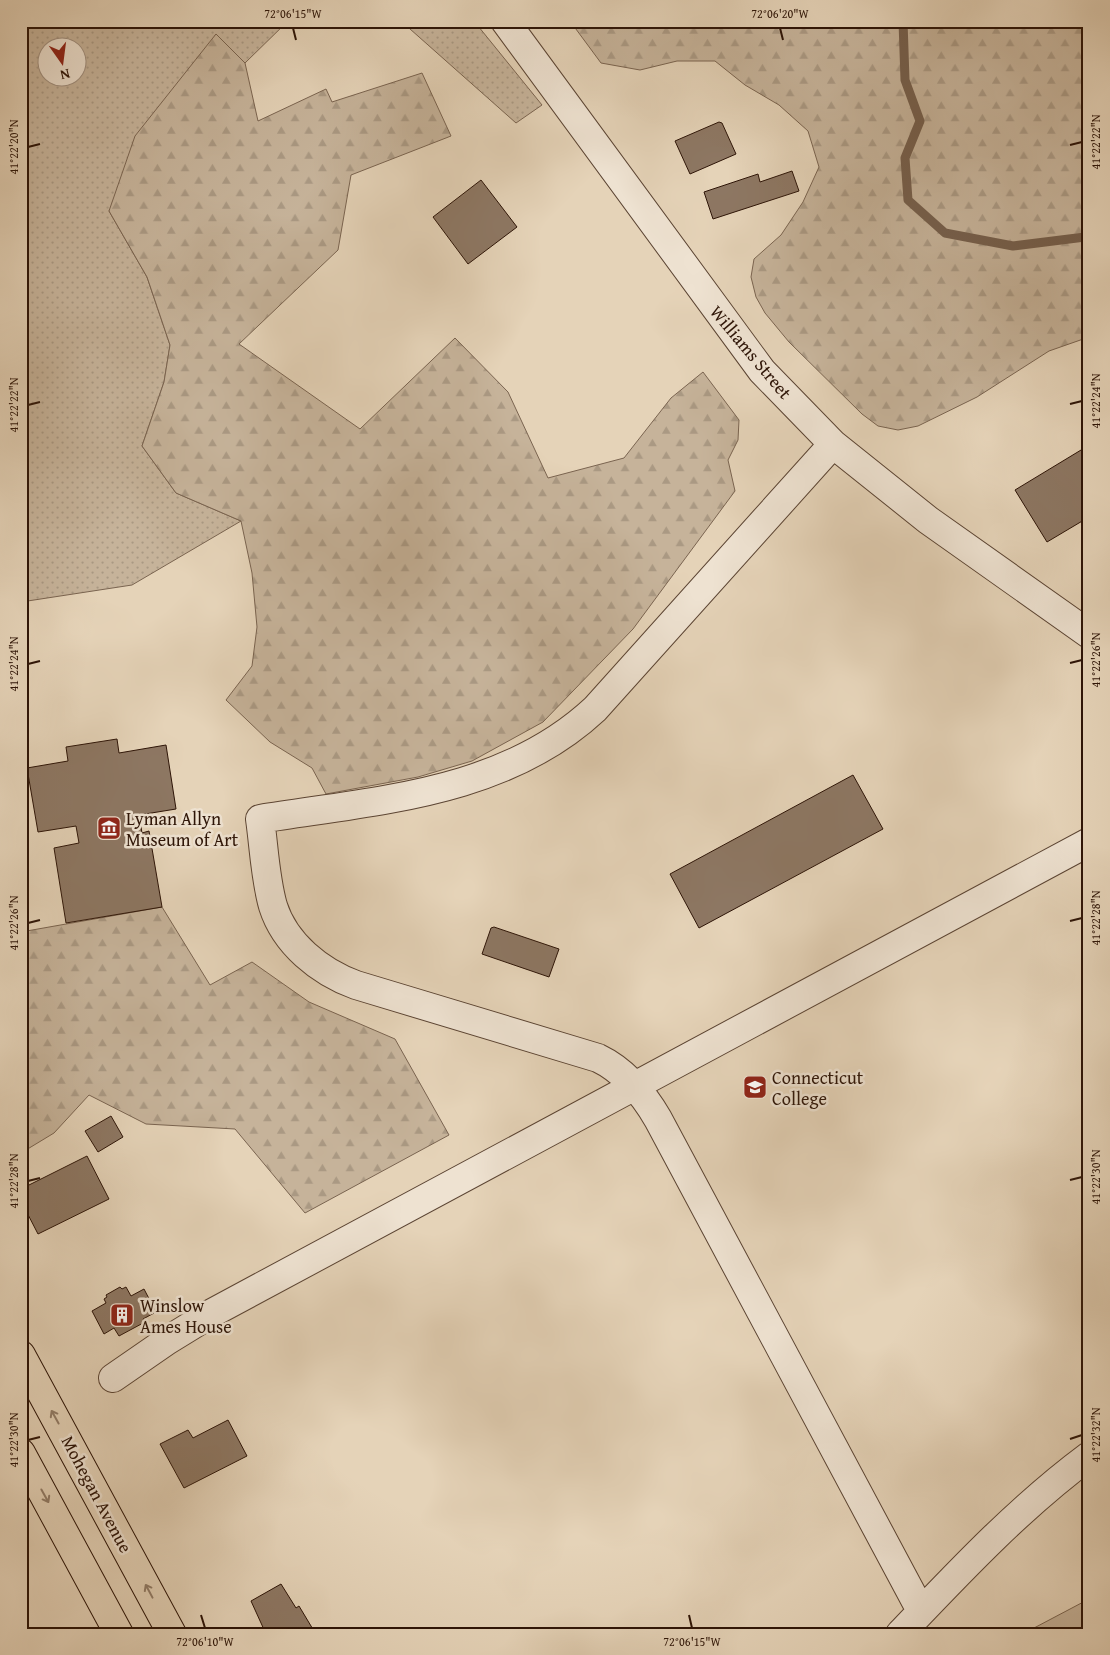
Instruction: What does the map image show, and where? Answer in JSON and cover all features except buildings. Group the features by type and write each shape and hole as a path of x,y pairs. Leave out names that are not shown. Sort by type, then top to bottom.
{"highway":[{"name":"Mohegan Avenue","path":"21,1355 172,1634"},
{"path":"21,1453 119,1634"}],"street":[{"name":"Williams Street","path":"505,21 762,371 833,444 928,520 1089,634"},
{"path":"833,444 595,709 554,743 510,765 448,786 415,794 260,819 271,896 276,913 299,948 324,970 356,985 598,1058 619,1070 635,1086 658,1119 922,1611"},
{"path":"113,1378 168,1340 212,1313 1089,842"},
{"path":"900,1634 1009,1523 1059,1478 1089,1456"}],"green space":[{"path":"21,21 288,21 245,63 216,34 109,211 147,277 170,345 164,382 142,446 176,493 241,521 132,585 21,602"},
{"path":"401,21 474,21 542,105 516,123"},
{"path":"570,21 1089,21 1089,337 1049,351 977,397 918,426 898,430 878,426 862,414 789,342 765,313 756,297 751,277 754,259 781,235 803,202 819,167 808,131 779,105 745,85 715,61 677,61 640,70 601,63"},
{"path":"216,34 245,63 258,121 326,89 332,102 422,73 451,136 351,175 338,250 239,344 360,429 455,338 508,392 548,478 624,458 671,398 703,372 739,420 738,440 728,460 735,491 633,629 543,722 472,761 418,777 326,794 312,768 270,742 226,700 252,666 257,627 252,573 241,521 176,493 142,446 164,382 170,345 147,277 109,211 135,136"},
{"path":"162,907 210,985 252,962 309,1002 395,1039 449,1135 305,1213 235,1129 146,1124 89,1095 54,1133 21,1153 21,932"},
{"path":"1089,1599 1089,1634 1037,1634 1034,1628"}],"waterway":[{"path":"903,21 905,80 920,121 905,158 908,200 945,233 1013,246 1085,237 1089,239"}],"place":[{"name":"Lyman Allyn Museum of Art","path":"109,828"},
{"name":"Connecticut College","path":"755,1087"},
{"name":"Winslow Ames House","path":"122,1315"}]}
